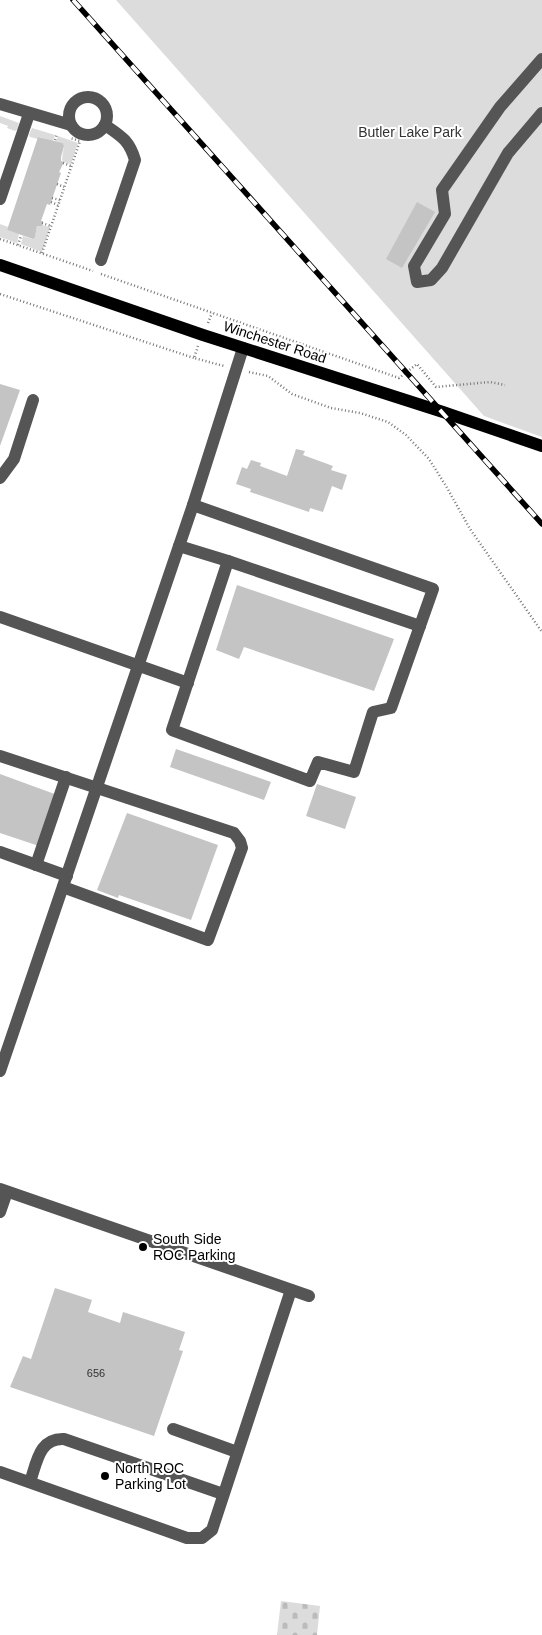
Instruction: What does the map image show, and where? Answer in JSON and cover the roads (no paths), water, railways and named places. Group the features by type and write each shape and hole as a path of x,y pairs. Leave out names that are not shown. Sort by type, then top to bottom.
{"main road":[{"name":"Winchester Road","path":"0,265 203,335 443,412 542,446"}],"street":[{"path":"542,59 500,108 442,190 445,214 414,266 417,282 431,280 442,268 508,153 542,113"},
{"path":"0,104 71,125 80,133 90,135 101,130 105,125 107,119 104,106 94,98 88,97 76,102 70,113 71,125"},
{"path":"0,199 29,114"},
{"path":"101,260 135,160 131,148 122,137 105,125"},
{"path":"0,1072 193,505 243,348"},
{"path":"0,478 14,459 33,400"},
{"path":"193,505 433,589 391,708 373,712 354,772 318,762 310,780 172,730 228,561"},
{"path":"179,546 420,626"},
{"path":"0,617 188,683"},
{"path":"0,756 234,833 240,841 242,848 208,940 65,881 36,865 0,852"},
{"path":"36,865 66,777"},
{"path":"0,1212 3,1191 309,1296"},
{"path":"0,1472 187,1538 202,1538 212,1530 291,1290"},
{"path":"174,1429 237,1452"},
{"path":"30,1482 44,1445 54,1438 64,1438 223,1494"}],"railway":[{"path":"73,0 542,524"}],"place":[{"name":"South Side ROC Parking","path":"143,1247"},
{"name":"North ROC Parking Lot","path":"105,1476"}],"park label":[{"name":"Butler Lake Park","path":"410,132"}]}
